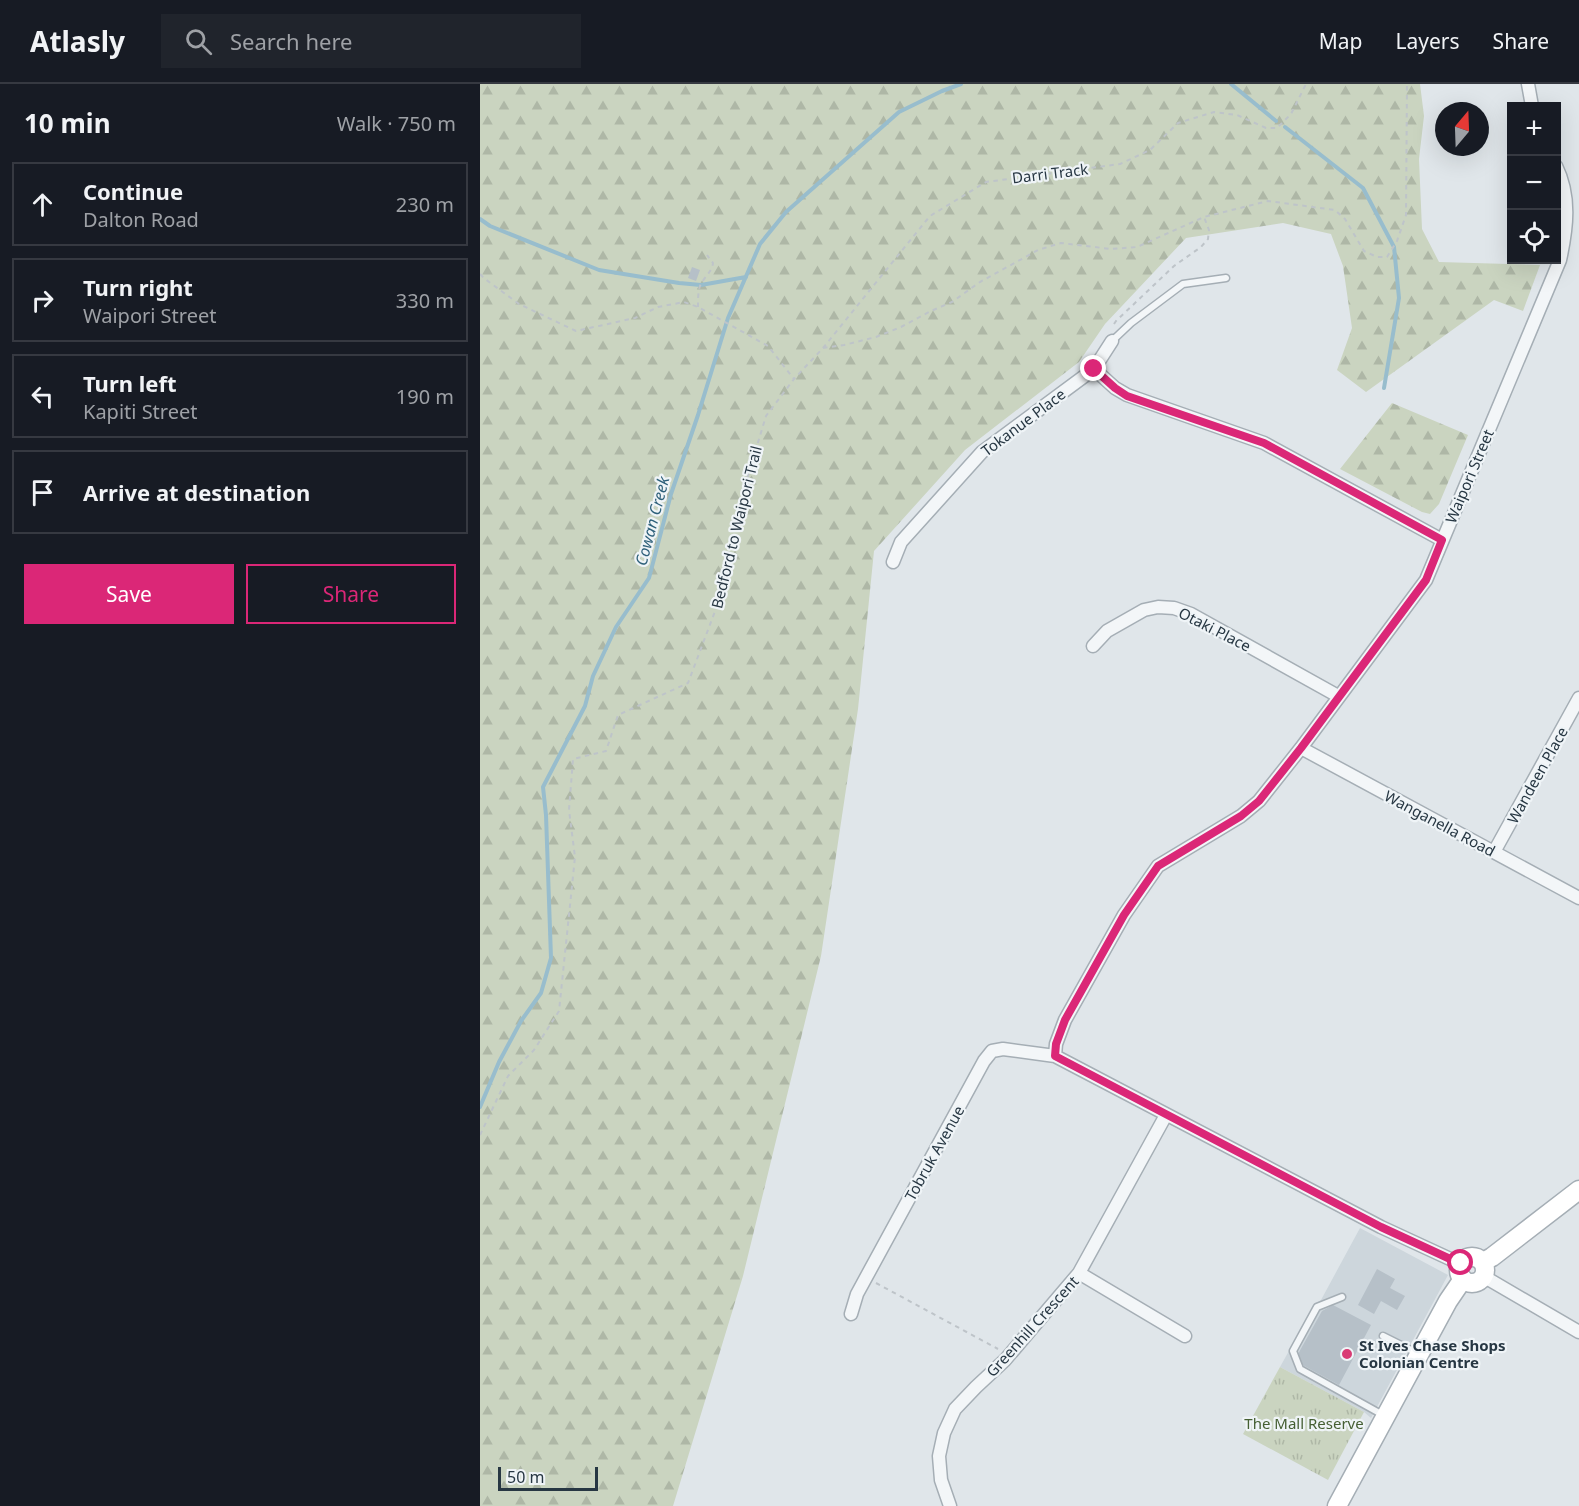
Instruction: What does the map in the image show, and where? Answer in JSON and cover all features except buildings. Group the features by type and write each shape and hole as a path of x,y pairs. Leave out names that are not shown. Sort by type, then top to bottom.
{"street":[{"path":"1528,84 1531,102"},
{"name":"Waipori Street","path":"1055,1056 1056,1044 1065,1020 1124,915 1158,866 1241,816 1259,801 1426,580 1560,260 1566,231 1566,204 1561,175"},
{"name":"Tokanue Place","path":"893,562 901,542 982,452 1094,369 1112,341"},
{"path":"1094,369 1127,396 1264,443 1442,540"},
{"name":"Otaki Place","path":"1093,646 1107,631 1144,610 1158,607 1174,608 1191,614 1338,696"},
{"name":"Wandeen Place","path":"1494,852 1579,698"},
{"name":"Wanganella Road","path":"1301,748 1579,898"},
{"name":"Tobruk Avenue","path":"851,1314 857,1294 984,1060 992,1051 1003,1049 1055,1056"},
{"path":"1055,1056 1462,1272"},
{"name":"Greenhill Crescent","path":"950,1506 941,1480 939,1456 944,1433 955,1409 1009,1355 1079,1274 1166,1115"},
{"path":"1483,1269 1492,1257 1579,1190"},
{"path":"1337,1506 1448,1301 1462,1272 1464,1260 1476,1257 1483,1269 1579,1332"},
{"path":"1079,1274 1185,1336"}],"lane":[{"path":"1112,341 1131,323 1183,284 1226,278"},
{"path":"1342,1297 1317,1307 1293,1351 1300,1369 1386,1417"},
{"path":"1383,1336 1419,1354"}],"path":[{"name":"Darri Track","path":"823,348 930,216 986,182 1120,164 1150,150 1178,123 1214,112 1237,115 1266,128 1277,128 1291,114 1306,84"},
{"path":"823,348 876,338 901,327 952,302 980,282 1038,250 1061,243 1111,249 1137,247 1204,217 1268,201 1335,210 1345,219 1364,251 1377,257 1387,257 1397,241 1406,215 1407,84"},
{"path":"1112,341 1116,321 1174,266 1201,247 1208,239 1209,230 1204,217"},
{"path":"698,307 701,285 712,269 713,263 707,255"},
{"path":"480,274 519,304 576,331 635,318 658,307 684,302 698,307 768,346 794,379"},
{"name":"Bedford to Waipori Trail","path":"480,1135 508,1076 534,1050 560,1011 575,857 568,810 573,759 606,751 618,715 688,683 717,606 742,495 766,416 794,379 823,348"},
{"path":"866,1278 1009,1355"}],"shaded area":[{"path":"1360,1228 1448,1275 1371,1418 1364,1412 1280,1367 1315,1304 1321,1300"}],"green space":[{"path":"480,84 1420,84 1424,116 1419,159 1422,229 1439,262 1540,265 1523,311 1494,300 1366,392 1337,370 1352,328 1343,266 1331,234 1283,223 1186,238 1105,324 1079,362 965,450 874,551 858,709 821,956 743,1276 673,1506 480,1506"},
{"path":"1392,403 1468,435 1439,504 1430,514 1340,469"},
{"name":"The Mall Reserve","path":"1280,1367 1364,1412 1328,1480 1243,1434"}],"waterway":[{"name":"Cowan Creek","path":"480,1107 499,1062 521,1021 541,993 551,958 543,787 585,706 593,676 616,627 649,578 671,494 728,318 760,244 786,212 899,112 961,84"},
{"path":"1231,84 1276,121"},
{"path":"1285,127 1363,188 1394,247 1399,298 1384,388"},
{"path":"480,219 490,226 599,270 701,285 746,277"}],"place":[{"name":"St Ives Chase Shops Colonian Centre","path":"1347,1354"}],"route":[{"path":"1094,369 1127,396 1264,443 1442,540 1426,580 1259,801 1241,816 1158,866 1124,915 1065,1020 1056,1044 1055,1056 1381,1227 1461,1263"}]}
